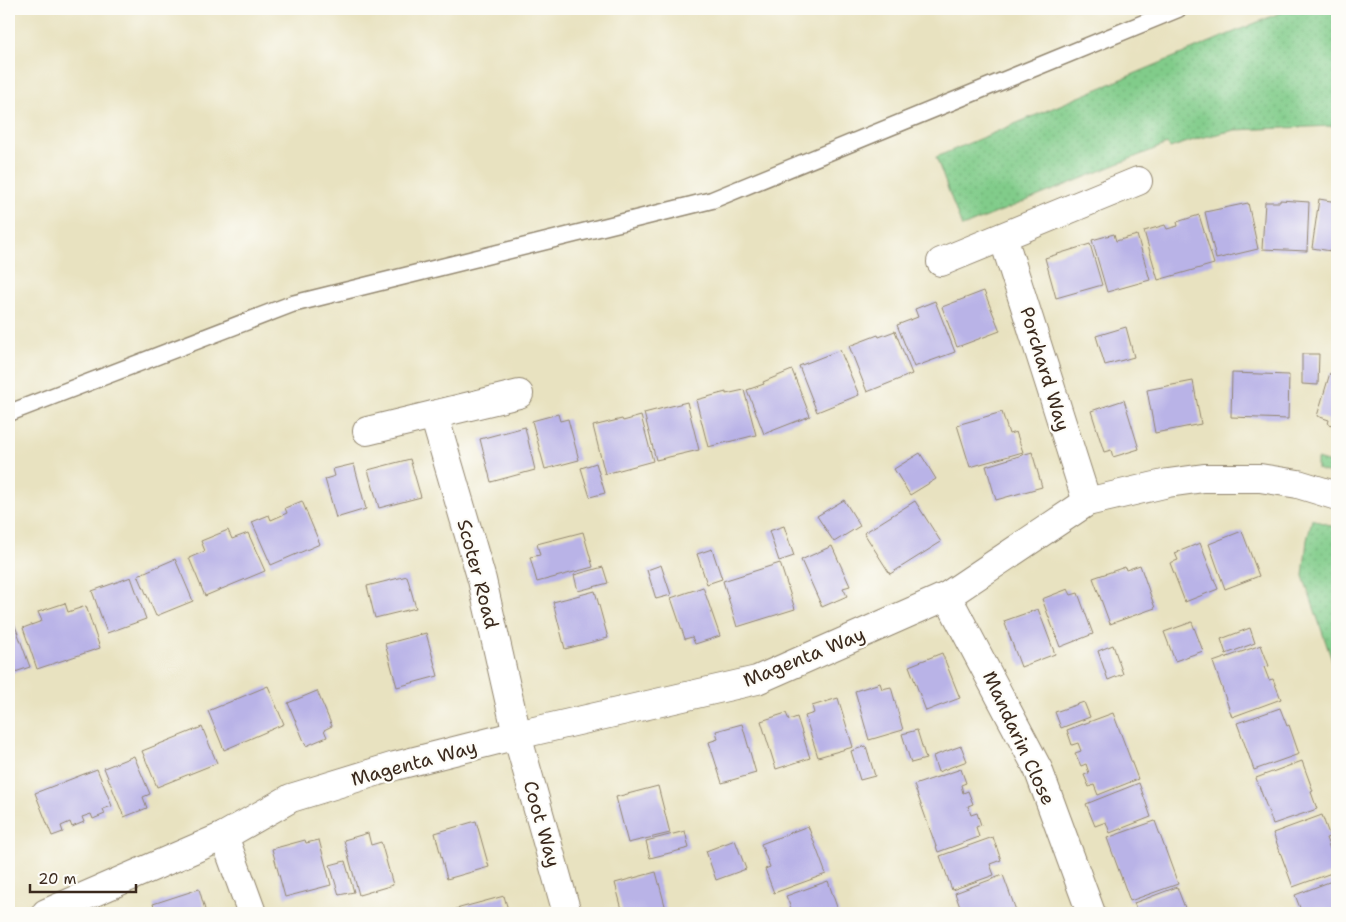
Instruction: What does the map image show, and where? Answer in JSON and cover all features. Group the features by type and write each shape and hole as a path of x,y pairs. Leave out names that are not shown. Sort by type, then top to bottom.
{"street":[{"path":"941,262 1138,181"},
{"name":"Porchard Way","path":"1003,236 1088,502"},
{"path":"367,431 519,394"},
{"name":"Scoter Road","path":"434,414 482,580 518,735"},
{"name":"Magenta Way","path":"46,913 224,836 292,798 395,766 518,735 757,680 947,596 1088,502 1168,483 1204,478 1260,478 1298,484 1337,496"},
{"name":"Mandarin Close","path":"947,596 1038,769 1092,913"},
{"name":"Coot Way","path":"518,735 567,913"},
{"path":"224,836 252,913"}],"lane":[{"path":"9,412 292,304 712,200 1178,9"}],"green space":[{"path":"1289,9 1337,9 1337,113 1333,126 1235,130 1200,138 1170,148 1167,144 962,227 936,157"},
{"path":"1317,459 1337,465 1337,476 1317,469"},
{"path":"1312,519 1337,528 1337,675 1303,576 1307,540"}],"building":[{"path":"1319,199 1337,202 1337,252 1312,248"},
{"path":"1280,200 1309,202 1307,251 1262,249 1265,202 1280,202"},
{"path":"1248,203 1258,249 1216,259 1205,212"},
{"path":"1199,215 1214,264 1158,280 1144,231 1165,225 1167,229 1178,226 1177,222"},
{"path":"1114,234 1116,241 1137,235 1150,280 1107,292 1092,240"},
{"path":"1090,244 1102,285 1056,298 1045,258"},
{"path":"984,291 1000,331 957,347 942,307"},
{"path":"935,301 955,352 914,367 897,325 918,317 915,309"},
{"path":"1126,327 1134,357 1105,365 1096,336"},
{"path":"895,331 912,374 867,392 849,346"},
{"path":"840,350 859,395 817,412 799,366"},
{"path":"1302,354 1319,354 1318,385 1302,384"},
{"path":"792,370 810,416 764,434 747,390"},
{"path":"1232,373 1289,375 1288,419 1231,417"},
{"path":"1330,373 1337,375 1337,426 1328,424 1329,420 1317,416"},
{"path":"1193,381 1201,424 1155,433 1147,390"},
{"path":"744,390 756,435 708,447 696,400 726,392 726,394"},
{"path":"1124,400 1139,449 1113,457 1111,450 1104,452 1091,411"},
{"path":"687,402 699,450 656,460 644,413"},
{"path":"1002,412 1009,434 1016,432 1023,452 970,467 957,425"},
{"path":"558,414 560,421 568,419 579,460 545,469 532,421"},
{"path":"641,416 653,461 605,474 593,426"},
{"path":"525,427 535,470 491,482 480,439"},
{"path":"1032,452 1042,487 996,500 986,466"},
{"path":"920,453 936,479 910,495 894,469"},
{"path":"410,459 421,497 379,508 368,470"},
{"path":"596,463 605,493 590,497 581,468"},
{"path":"354,464 366,509 336,518 325,479 335,476 333,469"},
{"path":"844,500 860,526 834,542 817,516"},
{"path":"302,501 320,544 271,565 252,522 269,515 271,520 287,513 285,508"},
{"path":"915,501 941,542 890,574 864,533"},
{"path":"784,526 794,556 779,561 769,531"},
{"path":"228,530 232,539 248,533 265,571 205,596 189,558 205,551 201,541"},
{"path":"1242,531 1259,576 1225,589 1209,544"},
{"path":"583,532 593,567 537,582 530,557 540,555 537,544"},
{"path":"1200,543 1218,589 1185,602 1170,563 1178,560 1175,553"},
{"path":"832,546 850,586 843,588 847,596 822,607 801,560"},
{"path":"712,549 722,579 707,584 697,554"},
{"path":"175,559 193,601 156,616 138,575"},
{"path":"780,563 795,609 737,627 723,581"},
{"path":"661,565 671,595 656,599 647,570"},
{"path":"1140,565 1155,608 1110,624 1093,578 1125,567 1126,570"},
{"path":"603,567 608,583 578,591 574,575"},
{"path":"407,576 416,608 375,618 367,586"},
{"path":"131,577 146,619 107,633 92,591"},
{"path":"703,587 720,636 695,644 692,637 685,639 671,598"},
{"path":"1068,589 1071,595 1078,593 1093,634 1060,647 1042,599"},
{"path":"595,591 608,638 565,649 553,602"},
{"path":"65,603 68,612 86,606 100,648 37,669 23,628 42,621 38,612"},
{"path":"1038,609 1055,654 1021,667 1004,621"},
{"path":"1192,622 1203,651 1175,661 1164,632"},
{"path":"14,623 30,667 9,674 9,624"},
{"path":"1250,628 1255,643 1226,654 1221,639"},
{"path":"426,633 438,676 397,687 385,644"},
{"path":"1113,645 1123,674 1108,680 1098,651"},
{"path":"1261,645 1269,666 1264,667 1269,680 1273,679 1281,699 1232,717 1213,662"},
{"path":"942,653 960,698 926,711 909,666"},
{"path":"880,683 882,689 891,687 903,730 869,740 855,691"},
{"path":"268,686 284,724 224,750 208,711"},
{"path":"317,691 332,726 324,730 327,737 306,746 288,703"},
{"path":"838,698 853,747 818,757 805,716 814,713 812,706"},
{"path":"1084,702 1090,717 1061,728 1055,712"},
{"path":"1280,708 1287,726 1289,725 1299,754 1254,770 1237,723"},
{"path":"786,713 789,720 797,717 810,758 776,769 761,721"},
{"path":"1113,713 1138,779 1098,795 1094,785 1089,787 1084,775 1089,773 1086,764 1081,766 1075,753 1081,751 1078,743 1072,745 1067,730"},
{"path":"742,724 756,773 722,783 709,742 718,739 716,731"},
{"path":"202,727 217,763 157,787 142,751"},
{"path":"917,730 926,759 911,763 902,734"},
{"path":"866,746 875,776 860,780 851,751"},
{"path":"961,746 967,761 938,772 933,756"},
{"path":"134,756 150,794 143,797 147,808 124,817 104,768"},
{"path":"1302,761 1313,791 1311,792 1317,809 1273,824 1256,778"},
{"path":"97,769 112,806 103,809 105,814 93,819 91,814 82,817 84,822 72,827 70,822 61,826 63,832 52,836 35,793"},
{"path":"961,769 966,783 961,785 963,793 968,791 973,804 968,806 971,815 977,813 981,825 976,827 979,837 938,852 914,785"},
{"path":"1139,783 1151,817 1110,833 1106,822 1095,826 1086,804"},
{"path":"658,786 670,833 628,843 616,797"},
{"path":"1322,815 1330,837 1326,838 1330,849 1334,848 1337,858 1337,871 1293,887 1273,833"},
{"path":"476,821 489,867 447,879 435,833"},
{"path":"1155,821 1178,884 1130,901 1107,838"},
{"path":"808,826 826,874 774,893 765,869 770,867 761,844"},
{"path":"685,831 689,848 650,858 646,841"},
{"path":"368,833 371,845 381,842 393,885 359,895 344,840"},
{"path":"993,837 1001,860 990,864 994,875 952,890 940,856"},
{"path":"305,840 306,843 319,840 331,885 285,897 272,849"},
{"path":"735,840 746,869 716,880 706,851"},
{"path":"345,861 354,892 339,895 330,865"},
{"path":"656,872 667,913 623,913 615,883"},
{"path":"1003,875 1017,913 962,913 955,893"},
{"path":"1337,879 1337,913 1302,913 1295,895"},
{"path":"828,881 839,913 793,913 786,896"},
{"path":"1177,887 1187,913 1138,913 1134,903"},
{"path":"199,889 206,913 156,913 153,904"},
{"path":"504,896 509,913 457,913 456,909"}]}
